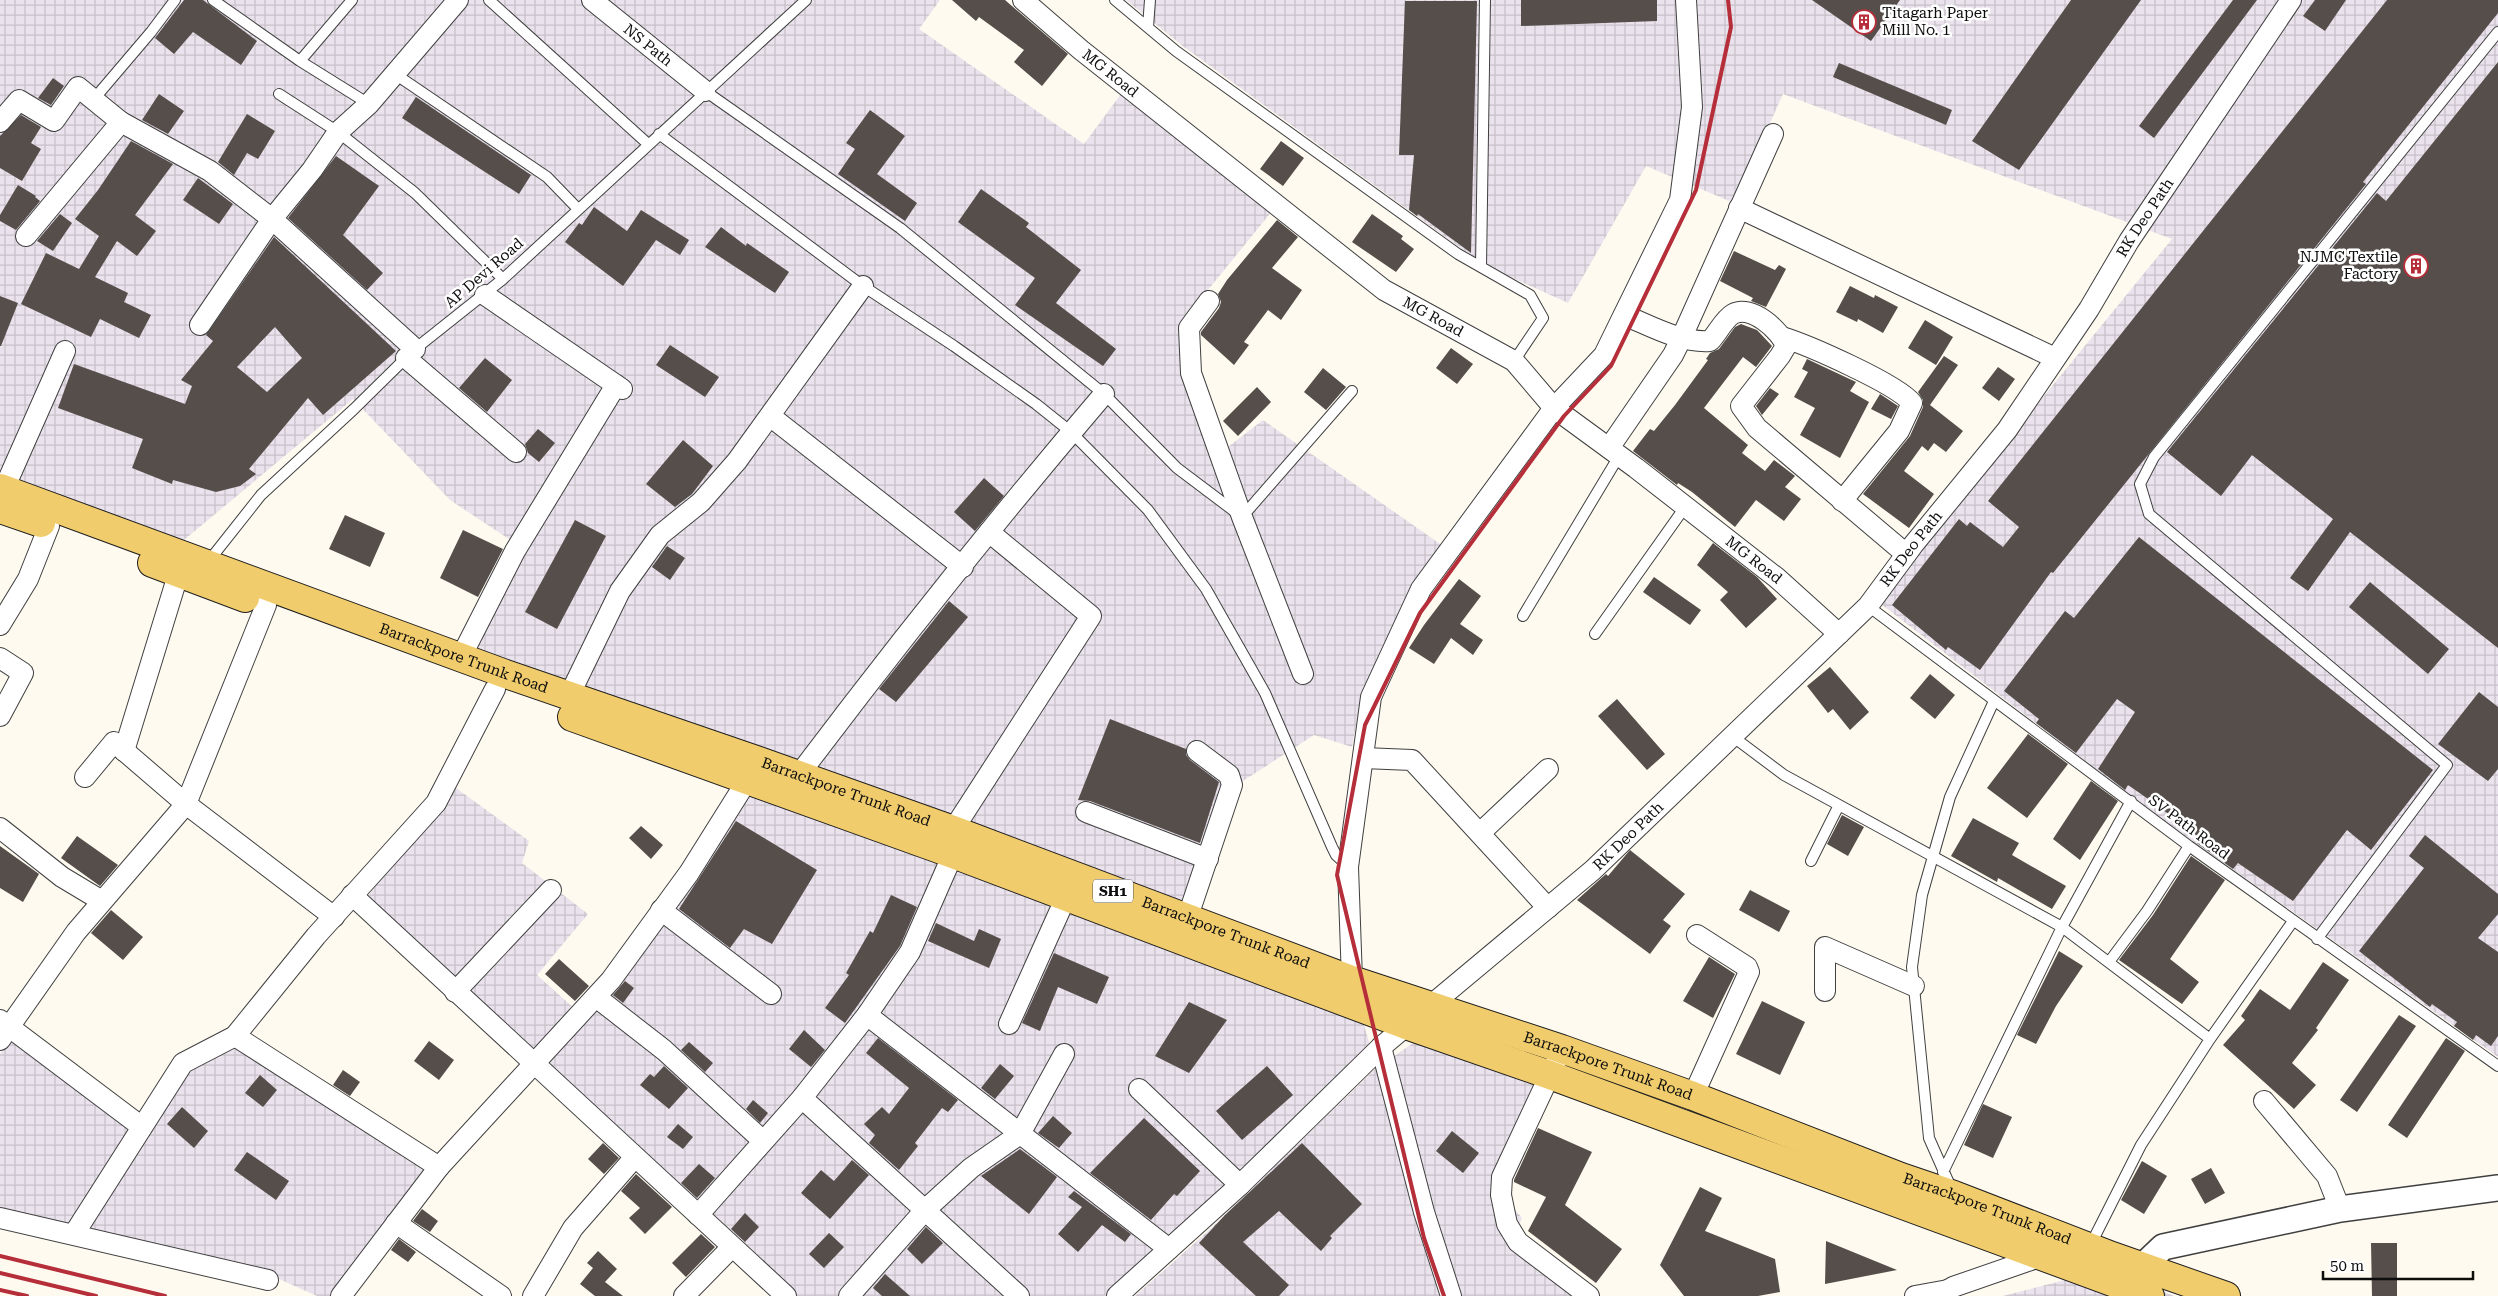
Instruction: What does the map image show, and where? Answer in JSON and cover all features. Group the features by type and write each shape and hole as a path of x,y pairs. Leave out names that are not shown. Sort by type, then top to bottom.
{"main road":[{"name":"Barrackpore Trunk Road","path":"1,496 48,526 191,567 266,605 748,779 953,842 1187,919 1352,980 1562,1049 1693,1096 1901,1177 1949,1184 2150,1296"},
{"name":"Barrackpore Trunk Road","path":"1,496 191,567 460,657 798,776 953,842 1066,897 1406,1025 1550,1075 2042,1256 2084,1259 2142,1267 2226,1296"}],"street":[{"path":"200,325 272,219 312,170 338,132 369,104 458,0"},
{"name":"NS Path","path":"592,0 705,91"},
{"name":"MG Road","path":"1023,0 1081,50 1384,290 1514,361 1554,408 1614,452 1776,578 1839,634"},
{"path":"1352,980 1348,867 1371,697 1421,589 1554,408 1604,355 1680,200 1692,107 1686,0"},
{"name":"RK Deo Path","path":"1117,1296 1240,1185 1381,1047 1594,870 1868,606 1906,554 2007,430 2089,309 2129,240 2291,0"},
{"path":"0,122 19,100 54,120 78,87 121,122 210,171 272,219 410,354 516,452"},
{"path":"26,236 121,122"},
{"path":"1614,452 1681,339 1773,134"},
{"path":"1739,208 2055,358"},
{"path":"569,696 620,591 660,534 701,502 737,461 863,286"},
{"path":"460,657 515,551 619,387 485,295"},
{"path":"1209,301 1189,328 1191,373 1242,517 1303,674"},
{"path":"1624,315 1681,339 1710,341 1731,315 1741,311 1751,314 1776,330 1786,346 1740,406 1757,428 1906,554"},
{"path":"1782,337 1809,346 1896,391 1912,403 1899,431 1842,501"},
{"path":"1,496 65,351"},
{"path":"798,776 877,671 1104,394"},
{"path":"770,416 962,567"},
{"path":"0,625 28,579 48,526"},
{"path":"698,1215 802,1098 867,1015 910,952 953,842 1091,616 989,532"},
{"path":"124,751 191,567"},
{"path":"142,1127 3,1029 76,932 186,804 266,605"},
{"path":"0,658 23,673 0,716"},
{"path":"74,1234 183,1064 235,1036 352,896 436,802 495,689"},
{"path":"85,777 114,742 186,804 334,917"},
{"path":"1187,919 1229,797 1231,780 1230,775 1197,751"},
{"path":"1363,758 1412,760 1548,908"},
{"path":"1480,833 1548,769"},
{"path":"341,1296 439,1167 536,1064 611,980 689,873 748,779"},
{"path":"1086,812 1208,859"},
{"path":"4,839 102,901"},
{"path":"455,992 551,890"},
{"path":"352,896 786,1296"},
{"path":"1009,1024 1066,897"},
{"path":"661,910 771,994"},
{"path":"1693,1096 1749,972 1747,967 1697,935"},
{"path":"1825,991 1826,947 1914,986"},
{"path":"596,997 664,1050 763,1141"},
{"path":"867,1015 1169,1250"},
{"path":"235,1036 439,1167"},
{"path":"1381,1047 1424,1212 1451,1296"},
{"path":"1562,1049 1502,1177 1501,1195 1507,1224 1518,1242 1589,1296"},
{"path":"849,1296 926,1209 971,1168 1020,1134 1064,1054"},
{"path":"1138,1089 1240,1185"},
{"path":"802,1098 926,1209 1019,1296"},
{"path":"2264,1101 2327,1176 2340,1210"},
{"path":"533,1296 573,1228 635,1158"},
{"path":"2142,1267 2162,1247 2340,1210 2498,1188"},
{"path":"0,1218 268,1280"},
{"path":"396,1223 501,1296"},
{"path":"684,1296 732,1247"},
{"path":"1915,1296 1948,1293 2042,1256"}],"lane":[{"path":"94,99 151,32 175,0"},
{"path":"213,0 300,61 369,104"},
{"path":"300,61 352,0"},
{"path":"488,0 648,144"},
{"name":"AP Devi Road","path":"191,567 262,495 410,354 503,279 806,0"},
{"path":"1114,0 1216,80 1458,254 1530,296 1543,318 1514,361"},
{"path":"1148,27 1150,0"},
{"path":"1482,267 1485,0"},
{"path":"2317,938 2447,764 2150,514 2140,484 2154,457 2498,32"},
{"path":"395,74 547,177 578,209"},
{"path":"705,91 900,228 1104,394 1177,468 1242,517 1352,391"},
{"path":"279,94 338,132 415,193 503,279"},
{"path":"659,134 863,286 954,346 1071,432 1148,510 1206,589 1265,693 1336,855 1348,867"},
{"path":"1523,616 1614,452"},
{"path":"1594,634 1685,507"},
{"name":"SV Path Road","path":"1868,606 2293,922 2498,1066"},
{"path":"1949,1184 1929,1138 1912,967 1922,895 1950,796 1994,701"},
{"path":"1732,736 1784,775 2062,927 2210,1040"},
{"path":"1949,1184 2062,927 2131,802"},
{"path":"1810,861 1839,806"},
{"path":"2109,962 2147,911 2189,846"},
{"path":"2084,1259 2141,1145 2210,1040 2293,922"}],"shaded area":[{"path":"0,0 940,0 919,29 1084,144 1121,94 1273,210 1181,323 1215,457 1263,420 1443,546 1362,691 1352,747 1314,735 1232,788 1189,913 468,652 518,545 450,500 353,399 178,545 0,481"},
{"path":"1126,0 2498,0 2498,1057 2146,808 1877,601 2172,239 1783,94 1734,203 1646,166 1568,303 1484,265 1184,47"},
{"path":"761,773 948,845 906,954 701,1207 545,1064"},
{"path":"452,785 529,841 522,863 588,914 537,975 576,1010 537,1055 365,900"},
{"path":"961,848 1357,1003 1372,1051 1105,1296 795,1296 706,1214 918,960"},
{"path":"1431,1031 1542,1068 1492,1181 1522,1218 1512,1243 1581,1296 1135,1296 1206,1233 1375,1069"},
{"path":"10,1038 146,1134 189,1066 237,1042 430,1169 336,1296 317,1296 270,1275 0,1212 0,1054"},
{"path":"2108,1269 2174,1296 2003,1296"}],"building":[{"path":"184,0 203,0 257,41 241,65 193,32 174,54 155,38"},
{"path":"952,0 1005,0 1068,54 1042,86 1014,62 1024,50 979,17 976,21"},
{"path":"1521,0 1657,0 1657,21 1521,26"},
{"name":"Titagarh Paper Mill No. 1","path":"1812,0 1900,0 1871,41"},
{"path":"2071,0 2141,0 2019,170 1972,141"},
{"path":"2233,0 2257,0 2154,138 2139,126"},
{"path":"2315,0 2346,0 2325,31 2303,16"},
{"path":"2387,0 2498,0 2498,13 2363,182 2366,184 2053,573 2051,572 1980,670 1948,647 1946,650 1892,605 1959,519 1967,526 1970,522 2003,547 2019,527 1988,501"},
{"path":"1405,1 1477,1 1471,253 1418,214 1417,216 1409,210 1414,155 1399,155"},
{"name":"NJMC Textile Factory","path":"2498,62 2498,648 2350,532 2308,591 2290,578 2333,519 2252,455 2221,496 2167,452 2377,193 2386,201"},
{"path":"1839,63 1952,110 1946,125 1833,77"},
{"path":"53,78 64,86 51,105 38,98"},
{"path":"159,94 184,111 168,134 142,120"},
{"path":"416,97 531,175 519,194 402,118"},
{"path":"870,110 905,136 877,174 917,203 905,221 838,174 855,149 846,143"},
{"path":"247,114 275,131 258,159 247,153 234,175 218,162"},
{"path":"21,115 41,127 31,143 41,149 22,181 0,168 0,136"},
{"path":"131,141 173,164 135,215 156,231 137,256 117,241 95,277 128,293 124,302 151,315 139,338 100,319 91,337 21,304 46,253 79,269 99,236 75,219 98,190"},
{"path":"1281,141 1304,158 1283,186 1260,169"},
{"path":"336,156 379,186 343,235 383,273 367,290 288,218"},
{"path":"198,178 233,204 219,224 183,200"},
{"path":"18,185 36,196 40,201 16,230 0,221 0,215"},
{"path":"981,189 1029,223 1026,227 1081,270 1056,303 1116,349 1103,366 1015,305 1035,278 958,222"},
{"path":"594,207 627,231 641,210 689,240 680,255 656,240 623,286 565,242 579,223 582,225"},
{"path":"60,214 72,223 53,251 37,241"},
{"path":"1372,214 1403,236 1401,239 1414,249 1396,272 1352,242"},
{"path":"1277,220 1298,237 1272,268 1302,290 1281,320 1268,310 1244,342 1249,345 1234,365 1201,335 1201,332 1219,308 1221,302 1218,294 1227,280"},
{"path":"721,227 746,246 747,243 789,272 775,293 705,247"},
{"path":"274,237 396,351 323,415 308,398 249,469 256,474 240,486 216,492 173,480 172,484 132,468 143,439 58,408 74,364 185,404 192,386 181,380 213,341 206,335","holes":["275,327 302,358 267,392 237,367"]},
{"path":"1734,251 1775,270 1779,265 1786,269 1766,307 1751,301 1753,298 1720,281"},
{"path":"1850,286 1874,298 1875,295 1898,307 1883,333 1858,319 1857,322 1836,312"},
{"path":"0,296 18,303 1,346 0,346"},
{"path":"1925,320 1953,337 1936,365 1908,348"},
{"path":"1741,324 1757,330 1772,346 1756,367 1743,357 1704,408 1748,445 1742,453 1765,471 1774,460 1795,476 1785,487 1801,499 1784,521 1756,500 1735,527 1692,492 1678,483 1677,485 1633,451 1650,429 1654,431 1675,405 1708,360 1706,359 1710,353 1719,349 1735,327"},
{"path":"670,345 719,377 705,397 656,365"},
{"path":"1451,348 1473,364 1457,384 1436,368"},
{"path":"1944,356 1958,365 1930,405 1963,431 1946,452 1934,443 1928,451 1922,446 1904,471 1934,494 1909,528 1863,494 1910,436 1923,407 1923,400 1918,392"},
{"path":"485,358 512,380 487,412 459,388"},
{"path":"1807,359 1856,382 1850,391 1869,402 1840,458 1800,435 1815,408 1794,397 1808,372 1802,369"},
{"path":"1998,367 2015,379 1999,401 1982,388"},
{"path":"1323,368 1346,387 1326,410 1304,392"},
{"path":"1257,387 1271,402 1238,436 1223,421"},
{"path":"1770,388 1779,394 1762,415 1756,406"},
{"path":"1880,394 1898,406 1891,419 1871,409"},
{"path":"538,429 555,443 539,462 528,453 525,444"},
{"path":"683,440 713,466 692,494 675,507 646,484"},
{"path":"984,478 1004,496 975,531 954,512"},
{"path":"345,515 385,533 370,567 329,549"},
{"path":"575,520 606,536 557,629 525,612"},
{"path":"463,530 503,549 478,597 440,578"},
{"path":"2139,537 2433,770 2371,850 2347,830 2293,901 2238,863 2233,869 2197,843 2200,838 2154,803 2128,785 2125,790 2098,769 2135,712 2117,699 2076,753 2036,723 2039,719 2004,691 2065,611 2074,618"},
{"path":"1713,543 1757,577 1777,599 1746,628 1720,600 1728,592 1697,565"},
{"path":"667,546 685,558 670,580 652,567"},
{"path":"1654,577 1701,610 1690,625 1643,592"},
{"path":"1459,579 1481,596 1460,624 1483,640 1473,655 1451,638 1434,664 1409,648"},
{"path":"2370,582 2449,649 2428,674 2349,607"},
{"path":"949,601 968,617 896,702 879,689"},
{"path":"1830,667 1869,712 1850,730 1833,709 1828,713 1807,686"},
{"path":"1930,674 1955,695 1935,719 1910,698"},
{"path":"2479,692 2498,707 2498,769 2488,781 2438,744"},
{"path":"1617,699 1665,754 1647,770 1598,716"},
{"path":"1110,719 1186,749 1186,755 1190,760 1219,782 1200,843 1090,801 1078,800"},
{"path":"2028,734 2068,764 2027,818 1987,788"},
{"path":"2091,781 2118,801 2080,860 2053,839"},
{"path":"1842,815 1864,827 1848,856 1827,844"},
{"path":"1973,818 2019,843 2012,855 2066,886 2052,909 1998,878 1997,882 1951,856"},
{"path":"736,821 817,870 772,944 744,929 730,948 679,909"},
{"path":"641,826 663,845 651,859 629,838"},
{"path":"2425,835 2498,894 2498,914 2478,938 2498,952 2498,1036 2491,1046 2476,1035 2473,1040 2454,1026 2457,1022 2432,1004 2430,1007 2359,951 2424,868 2409,856"},
{"path":"77,836 118,865 100,886 61,858"},
{"path":"0,846 39,874 23,902 0,888"},
{"path":"1630,850 1685,894 1663,920 1671,926 1650,954 1577,900 1606,874 1608,876"},
{"path":"2191,856 2225,880 2170,959 2199,982 2182,1004 2119,960 2153,915"},
{"path":"1750,890 1790,911 1779,932 1739,910"},
{"path":"891,895 917,907 900,946 845,1023 825,1008 849,975 846,973 870,931 873,933"},
{"path":"111,910 143,937 123,960 91,933"},
{"path":"936,923 974,941 979,929 1001,939 989,968 928,941"},
{"path":"2059,951 2083,966 2056,1006 2036,1044 2017,1035"},
{"path":"1054,953 1109,977 1097,1004 1058,987 1040,1031 1022,1023"},
{"path":"1709,957 1735,974 1713,1018 1683,1001"},
{"path":"559,959 589,986 575,1001 545,974"},
{"path":"2323,962 2349,980 2316,1028 2318,1030 2292,1063 2316,1085 2294,1109 2223,1045 2245,1020 2241,1016 2260,989 2290,1010"},
{"path":"625,981 634,988 623,1003 613,995"},
{"path":"1762,1001 1805,1022 1780,1075 1736,1054"},
{"path":"1189,1002 1227,1020 1189,1073 1155,1056"},
{"path":"2399,1015 2416,1026 2357,1112 2340,1100"},
{"path":"804,1030 825,1050 811,1067 789,1049"},
{"path":"878,1038 958,1100 948,1112 942,1108 915,1143 918,1146 899,1170 869,1143 875,1135 864,1124 882,1107 889,1114 909,1088 866,1053"},
{"path":"2446,1038 2465,1051 2407,1138 2388,1125"},
{"path":"429,1041 454,1060 439,1080 414,1061"},
{"path":"689,1042 713,1063 705,1072 681,1050"},
{"path":"1000,1064 1014,1076 995,1099 981,1088"},
{"path":"664,1066 688,1088 669,1109 640,1085 650,1074 654,1077"},
{"path":"1267,1066 1293,1095 1242,1140 1216,1111"},
{"path":"343,1070 360,1082 350,1096 333,1085"},
{"path":"260,1075 277,1090 263,1107 245,1093"},
{"path":"753,1100 768,1113 760,1123 746,1109"},
{"path":"1983,1104 2012,1117 1993,1158 1964,1145"},
{"path":"182,1107 208,1131 194,1148 167,1124"},
{"path":"1053,1116 1072,1133 1059,1148 1038,1133"},
{"path":"1144,1118 1200,1171 1177,1196 1174,1194 1151,1220 1090,1173"},
{"path":"678,1124 693,1137 683,1149 667,1137"},
{"path":"1538,1128 1592,1152 1565,1205 1622,1249 1596,1283 1528,1231 1546,1197 1514,1182 1514,1180"},
{"path":"1452,1131 1479,1153 1463,1173 1436,1151"},
{"path":"603,1143 619,1158 604,1174 588,1159"},
{"path":"1302,1143 1362,1204 1330,1236 1332,1238 1321,1251 1279,1211 1243,1242 1289,1285 1279,1296 1256,1296 1199,1243 1225,1215"},
{"path":"1020,1149 1057,1177 1029,1214 981,1176"},
{"path":"247,1152 289,1181 276,1200 234,1170"},
{"path":"852,1160 869,1175 830,1219 801,1193 821,1170 834,1181"},
{"path":"2142,1161 2167,1176 2144,1214 2121,1200"},
{"path":"699,1164 715,1178 697,1198 681,1183"},
{"path":"2211,1168 2225,1193 2205,1204 2191,1179"},
{"path":"636,1174 672,1207 645,1234 629,1218 640,1208 621,1191"},
{"path":"1700,1187 1722,1198 1705,1231 1775,1259 1780,1292 1758,1296 1684,1296 1660,1265"},
{"path":"1074,1191 1131,1234 1125,1242 1102,1225 1078,1252 1058,1234 1082,1207 1068,1197"},
{"path":"422,1209 438,1221 430,1232 413,1221"},
{"path":"745,1213 759,1227 745,1242 731,1229"},
{"path":"926,1227 943,1243 922,1264 907,1249"},
{"path":"829,1233 844,1247 824,1268 809,1254"},
{"path":"701,1234 715,1247 686,1277 672,1263"},
{"path":"399,1239 416,1252 408,1262 391,1250"},
{"path":"1826,1241 1897,1270 1825,1284"},
{"path":"2371,1243 2397,1243 2397,1296 2372,1296"},
{"path":"598,1251 617,1269 605,1282 623,1296 595,1296 580,1284 593,1268 587,1263"},
{"path":"885,1274 910,1296 882,1296 873,1288"}],"railway":[{"path":"1444,1296 1424,1238 1337,875 1365,725 1420,613 1564,416 1611,366 1696,190 1731,27 1728,0"},
{"path":"0,1256 165,1296"},
{"path":"0,1273 96,1296"},
{"path":"0,1290 27,1296"}],"place":[{"name":"Titagarh Paper Mill No. 1","path":"1864,22"},
{"name":"NJMC Textile Factory","path":"2416,266"}]}
